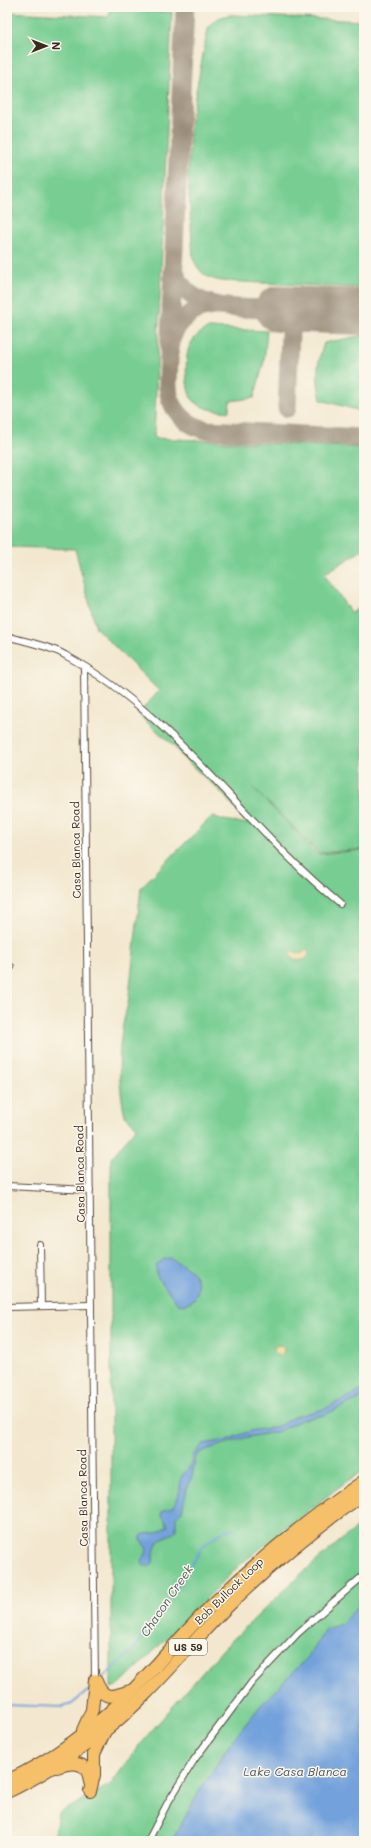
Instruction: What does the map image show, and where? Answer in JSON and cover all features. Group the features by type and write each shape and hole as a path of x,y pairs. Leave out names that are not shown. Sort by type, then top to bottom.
{"highway":[{"name":"Bob Bullock Loop","path":"7,1792 14,1777 64,1747 133,1690 216,1602 292,1533 364,1481"},
{"name":"Bob Bullock Loop","path":"14,1777 52,1768 107,1728 140,1698 197,1637 260,1575 322,1523 364,1494"},
{"path":"95,1680 99,1691 103,1694 117,1695 133,1690"},
{"path":"81,1734 92,1710 95,1680"},
{"path":"52,1768 72,1764 83,1766 88,1770 90,1791 94,1776 94,1754 107,1728"},
{"name":"US 59","path":"7,1798 14,1777"}],"street":[{"path":"7,636 64,654 132,699 173,736 295,864 340,904"},
{"name":"Casa Blanca Road","path":"84,667 95,1680"},
{"path":"7,1186 90,1190"},
{"path":"40,1245 41,1306"},
{"path":"7,1307 91,1305"},
{"path":"148,1841 167,1804 191,1764 252,1682 298,1633 364,1575"}],"green space":[{"path":"110,10 172,12 154,438 364,448 364,549 324,574 351,613 364,605 364,849 319,853 253,788 318,854 364,850 364,1470 339,1487 242,1563 121,1684 111,1688 111,1158 137,1127 125,1116 122,1102 119,1060 124,1018 128,1004 141,887 212,816 224,820 248,824 221,792 182,757 175,747 138,714 159,691 96,628 75,549 7,547 7,12 109,17"},
{"path":"232,15 364,21 364,288 222,281 208,277 200,271 195,263 193,258 188,177 191,118 208,28 218,18"},
{"path":"209,328 267,331 264,362 254,398 230,401 229,412 209,409 196,403 192,399 188,388 186,365 189,347 197,336"},
{"path":"364,336 364,412 321,400 318,385 319,358 324,343"},
{"path":"364,1521 364,1841 53,1841 58,1814 111,1784 140,1744 224,1648 300,1575"}],"sand":[{"path":"306,950 308,951 309,955 304,960 294,959 290,956 290,953 294,952 302,954"},
{"path":"277,1345 281,1345 283,1346 283,1354 277,1355 274,1352 274,1348"}],"water":[{"path":"171,1258 191,1271 198,1282 195,1297 188,1304 178,1304 157,1276 156,1266 164,1259"},
{"path":"364,1389 364,1395 359,1399 324,1415 301,1420 277,1432 248,1437 205,1450 198,1454 195,1459 192,1477 188,1484 182,1511 176,1517 176,1531 159,1541 155,1548 153,1563 149,1566 144,1566 142,1561 147,1549 141,1540 141,1536 144,1534 156,1533 168,1526 161,1513 173,1506 177,1500 181,1477 190,1466 193,1455 203,1444 227,1440 250,1431 279,1426 293,1417 324,1409"},
{"name":"Lake Casa Blanca","path":"364,1600 364,1841 172,1841 200,1790 232,1741 261,1705 308,1657 326,1629 341,1624"}],"waterway":[{"name":"Chacon Creek","path":"102,1678 130,1653 151,1628 204,1545 225,1530 234,1529"},
{"name":"Chacon Creek","path":"7,1705 63,1707 72,1704 89,1690"}],"taxiway":[{"path":"185,7 168,382 170,399 179,414 191,424 208,430 364,438"},
{"path":"174,267 180,283 189,294 202,301 231,307 278,309"},
{"path":"171,340 177,326 187,316 200,309 215,306"},
{"path":"287,408 291,309"}],"runway":[{"path":"278,309 364,312"}]}
